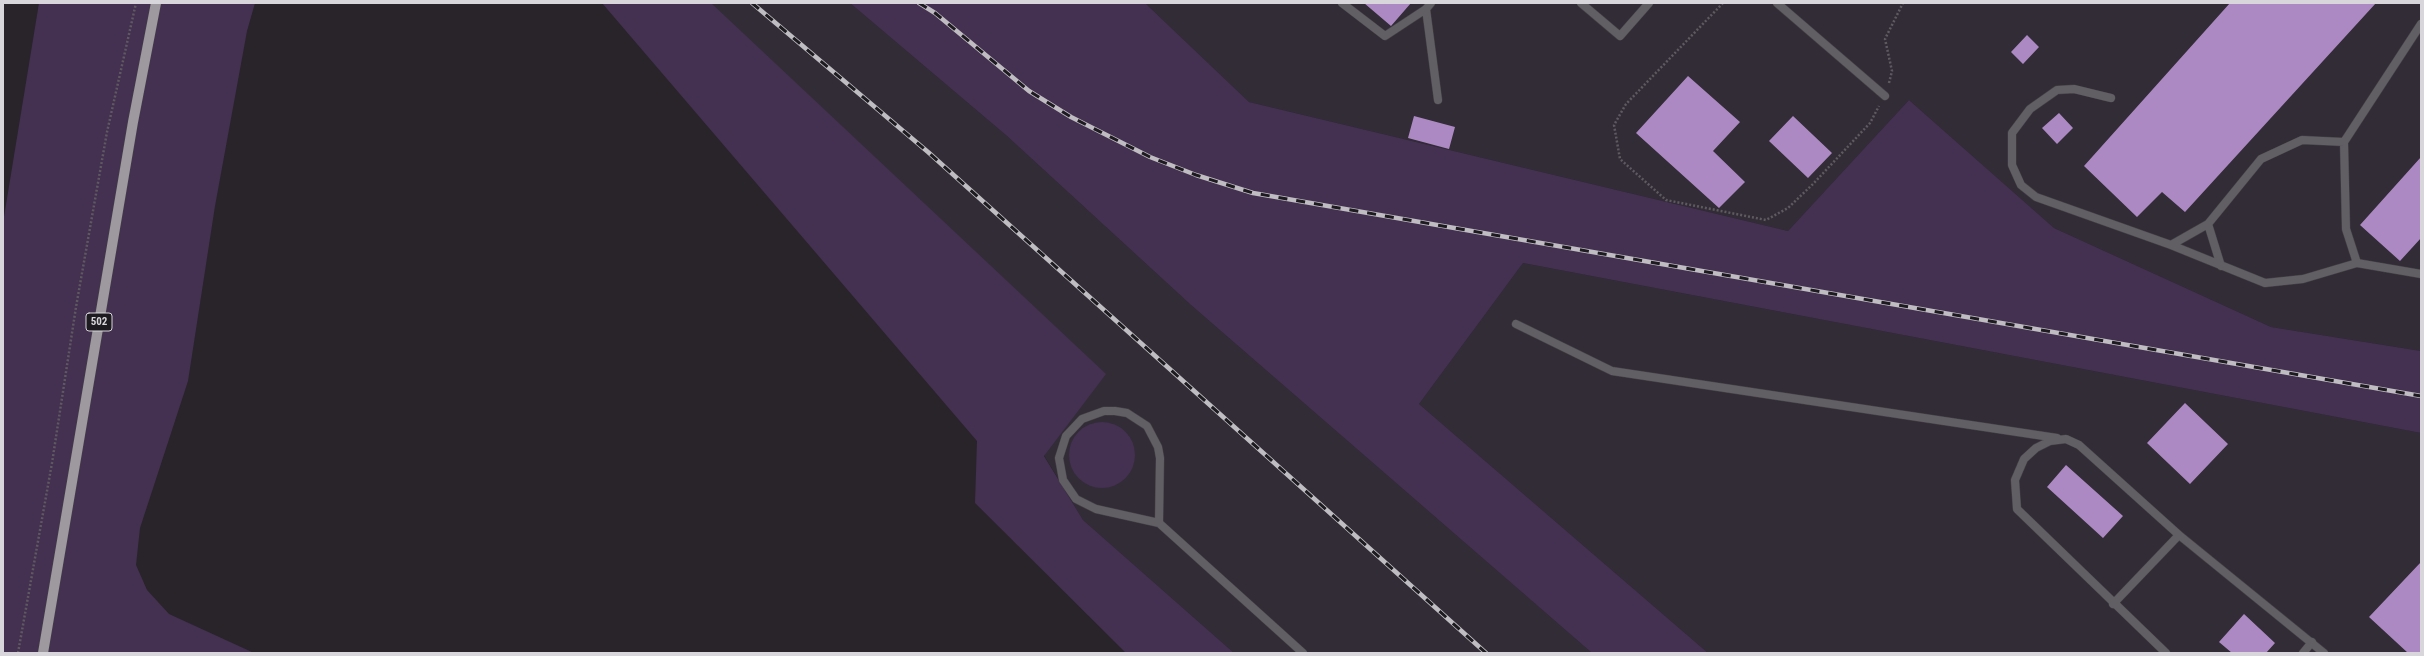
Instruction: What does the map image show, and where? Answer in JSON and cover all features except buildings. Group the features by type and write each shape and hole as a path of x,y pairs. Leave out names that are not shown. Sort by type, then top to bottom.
{"main road":[{"name":"502","path":"43,653 133,122 156,3"}],"lane":[{"path":"1342,3 1385,36 1429,6 1438,100"},
{"path":"1581,3 1620,36 1649,3"},
{"path":"1777,3 1885,96"},
{"path":"2357,263 2346,229 2344,142 2421,24"},
{"path":"2111,98 2074,88 2057,90 2030,109 2012,133 2012,165 2021,185 2036,197 2171,245 2265,283 2303,279 2357,263 2421,274"},
{"path":"2171,245 2208,224 2261,159 2302,140 2344,142"},
{"path":"2208,224 2221,266"},
{"path":"1516,324 1612,371 2066,439 2079,444 2179,535 2324,653"},
{"path":"1159,523 1160,458 1158,447 1146,426 1127,413 1115,411 1092,413 1072,426 1061,446 1060,469 1069,490 1086,505 1096,509 1159,523 1303,653"},
{"path":"2066,439 2050,441 2036,448 2024,459 2015,480 2017,509 2113,604 2166,653"},
{"path":"2113,604 2179,535"},
{"path":"2303,653 2312,642"}],"path":[{"path":"18,653 52,463 76,307 106,140 136,3"},
{"path":"1723,3 1626,104 1614,125 1620,159 1666,200 1766,220 1788,208 1813,184 1870,123 1885,96 1892,71 1885,39 1903,3"}],"shaded area":[{"path":"39,3 255,3 247,31 215,206 188,381 140,528 136,565 147,590 169,614 254,653 3,653 3,223"},
{"path":"602,3 711,3 1106,374 1044,456 1083,520 1234,653 1126,653 975,503 977,441"},
{"path":"711,3 850,3 1007,136 1191,305 1592,653 1234,653 1083,520 1044,455 1063,428"},
{"path":"850,3 1145,3 1249,102 1788,231 1909,100 2054,228 2271,327 2421,351 2421,433 1523,263 1419,404 1708,653 1592,653 1191,305 1007,136"},
{"path":"1145,3 2421,3 2421,351 2271,327 2054,228 1909,100 1788,231 1249,102"},
{"path":"1523,263 2421,433 2421,653 1708,653 1419,404"},
{"path":"1102,422 1115,425 1125,432 1132,442 1135,455 1132,468 1125,478 1115,485 1102,488 1089,485 1079,478 1072,468 1069,455 1072,442 1079,432 1089,425"}],"railway":[{"path":"752,3 928,152 1486,653"},
{"path":"919,3 935,13 1029,91 1071,117 1150,157 1196,175 1253,193 2421,396"}]}
